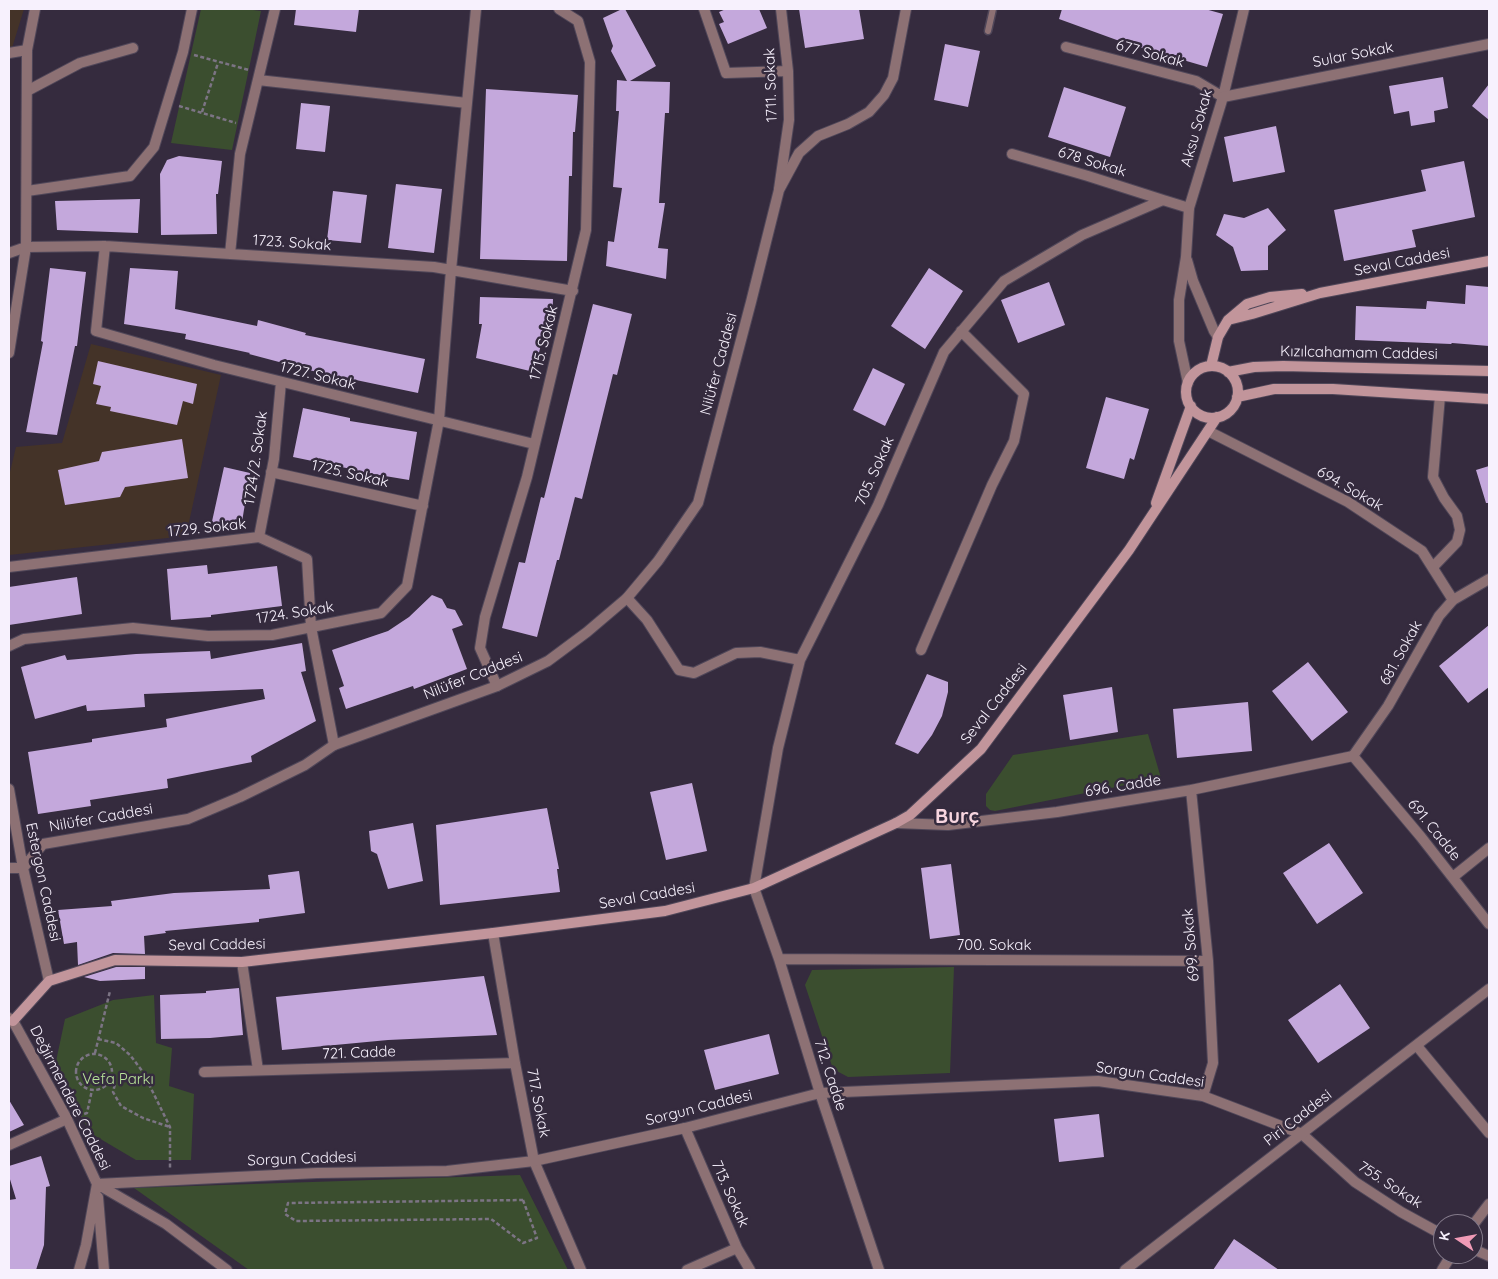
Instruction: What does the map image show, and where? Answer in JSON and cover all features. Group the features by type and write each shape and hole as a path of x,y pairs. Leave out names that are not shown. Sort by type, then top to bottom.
{"main road":[{"name":"Seval Caddesi","path":"1212,366 1218,338 1228,320 1247,304 1270,297 1320,293 1489,261"},
{"path":"1188,383 1200,370 1212,366 1228,372 1236,383 1237,397 1274,389 1333,389 1489,399"},
{"name":"Kızılcahamam Caddesi","path":"1228,372 1254,367 1283,366 1489,371"},
{"name":"Seval Caddesi","path":"1149,520 1191,406 1187,399 1188,383"},
{"name":"Seval Caddesi","path":"49,981 115,960 242,962 665,911 754,888 896,823 910,815 981,749 1129,550 1217,417 1230,410 1237,397"},
{"path":"1191,406 1202,416 1217,417"},
{"path":"11,1020 49,981"}],"street":[{"path":"9,353 26,247 26,50 35,9"},
{"path":"27,191 130,176 154,148 183,52 192,9"},
{"path":"230,254 240,154 275,9"},
{"name":"1724. Sokak","path":"9,646 24,639 133,628 208,636 272,635 381,613 407,586 440,420 451,270 476,9"},
{"name":"1715. Sokak","path":"497,686 480,648 485,618 534,444 573,291 586,230 590,62 578,21 559,9"},
{"path":"704,9 726,73 788,71"},
{"name":"1711. Sokak","path":"778,190 789,120 788,71 781,9"},
{"path":"778,190 799,153 818,136 848,124 868,112 884,95 893,78 906,9"},
{"name":"Aksu Sokak","path":"1188,383 1180,342 1179,300 1186,257 1189,208 1222,97 1244,9"},
{"name":"Sular Sokak","path":"1222,97 1489,44"},
{"name":"677 Sokak","path":"1066,47 1196,81 1222,97"},
{"path":"27,91 80,64 133,48"},
{"path":"9,53 26,50"},
{"path":"259,77 467,103"},
{"name":"678 Sokak","path":"1012,154 1162,200"},
{"name":"Nilüfer Caddesi","path":"23,868 43,844 188,819 240,798 297,769 334,745 497,686 548,661 587,632 627,598 658,561 698,503 751,302 778,190"},
{"path":"1162,200 1189,208"},
{"name":"705. Sokak","path":"754,888 778,748 800,660 878,505 944,352 1004,281 1082,236 1162,200"},
{"name":"1723. Sokak","path":"9,253 26,247 105,246 434,267 573,291"},
{"name":"1727. Sokak","path":"105,246 96,331 214,365 534,444"},
{"name":"Aksu Sokak","path":"1186,257 1193,281 1218,338"},
{"path":"921,650 992,484 1014,441 1024,394 961,331"},
{"name":"1724/2. Sokak","path":"259,537 271,472 281,382"},
{"path":"1433,567 1457,542 1460,530 1457,516 1444,498 1433,477 1440,396"},
{"name":"694. Sokak","path":"1208,432 1348,502 1422,551 1453,600"},
{"name":"1725. Sokak","path":"271,472 423,506"},
{"name":"1729. Sokak","path":"9,567 259,537 307,559 311,627 334,745"},
{"name":"681. Sokak","path":"1353,756 1388,706 1439,616 1453,600 1489,579"},
{"path":"627,598 647,620 679,670 694,673 736,654 760,652 800,660"},
{"name":"696. Cadde","path":"896,823 948,825 1057,812 1190,790 1353,756"},
{"name":"691. Cadde","path":"1353,756 1453,877 1489,924"},
{"name":"Estergon Caddesi","path":"9,789 23,868 49,981"},
{"name":"699. Sokak","path":"1190,790 1208,961 1213,1062 1203,1096"},
{"path":"1453,877 1489,848"},
{"path":"9,868 23,868"},
{"name":"712. Cadde","path":"754,888 779,958 820,1093 879,1270"},
{"name":"717. Sokak","path":"493,933 515,1064 534,1161 581,1270"},
{"name":"700. Sokak","path":"779,958 1208,961"},
{"path":"242,962 258,1070"},
{"name":"Piri Caddesi","path":"1125,1270 1489,990"},
{"name":"Değirmendere Caddesi","path":"11,1020 67,1119 97,1184 166,1224 227,1270"},
{"path":"1417,1046 1489,1133"},
{"name":"721. Cadde","path":"204,1072 515,1064"},
{"name":"Sorgun Caddesi","path":"97,1184 317,1173 447,1171 534,1161 685,1128 820,1093 1098,1081 1203,1096 1302,1134"},
{"path":"9,1144 67,1119"},
{"name":"713. Sokak","path":"685,1128 738,1248 750,1270"},
{"name":"755. Sokak","path":"1302,1134 1355,1182 1401,1212 1433,1230"},
{"path":"79,1270 86,1244 97,1184"},
{"path":"97,1184 104,1270"},
{"path":"687,1270 738,1248"}],"lane":[{"path":"988,31 993,9"}],"path":[{"path":"183,52 259,77"},
{"path":"202,112 218,63"},
{"path":"168,102 246,126"},
{"path":"95,1053 110,991"},
{"path":"98,1039 116,1043 130,1055 143,1072 170,1128 170,1180"},
{"path":"95,1053 101,1055 110,1063 112,1074 110,1080 103,1088 92,1090 87,1089 78,1081 76,1070 77,1064 84,1056 95,1053"},
{"path":"110,1080 115,1084 113,1092 121,1106 143,1118 170,1128"},
{"path":"67,1119 88,1112 92,1090"},
{"path":"523,1200 537,1238 523,1243 491,1219 296,1221 285,1214 288,1203 523,1200"}],"shaded area":[{"path":"9,9 24,9 12,48 9,48"},
{"path":"91,344 221,375 186,536 9,555 9,476 16,447 62,443"}],"green space":[{"path":"201,9 261,11 232,150 171,143"},
{"path":"1148,734 1161,778 995,811 990,810 986,806 986,794 1013,755"},
{"path":"954,967 950,1073 848,1077 833,1069 805,985 812,970"},
{"name":"Vefa Parkı","path":"154,995 156,1043 172,1048 169,1086 194,1094 191,1160 136,1160 92,1134 71,1102 55,1066 65,1019 113,1000"},
{"path":"520,1175 568,1270 249,1270 134,1188"}],"building":[{"path":"296,9 359,9 356,32 294,25"},
{"path":"625,9 656,66 630,81 670,82 669,113 665,113 659,203 665,203 658,248 668,249 666,279 606,266 608,241 614,242 622,188 613,187 619,111 616,111 617,80 627,81 611,51 613,46 603,18"},
{"path":"726,9 759,9 767,28 728,44 719,24 724,22 719,12"},
{"path":"799,9 859,9 864,39 805,48"},
{"path":"1062,9 1205,9 1223,14 1207,67 1125,43 1059,19"},
{"path":"945,44 980,51 968,107 934,100"},
{"path":"1443,77 1448,108 1434,111 1435,122 1411,126 1409,111 1394,114 1389,86"},
{"path":"1489,84 1489,120 1472,106"},
{"path":"1064,87 1126,107 1110,157 1048,137"},
{"path":"486,89 578,95 575,132 573,132 572,176 569,176 567,261 480,259"},
{"path":"301,103 330,106 325,152 296,149"},
{"path":"1276,126 1285,172 1233,182 1224,137"},
{"path":"179,156 222,161 218,194 216,194 217,234 161,235 160,174 167,160"},
{"path":"1464,161 1475,217 1412,230 1416,247 1344,261 1334,210 1426,191 1421,170"},
{"path":"396,184 442,189 434,253 388,248"},
{"path":"333,191 367,195 361,243 327,240"},
{"path":"140,199 138,233 57,230 55,201"},
{"path":"1268,208 1286,230 1268,246 1268,270 1241,271 1233,247 1216,235 1224,214 1244,218"},
{"path":"50,268 86,272 77,346 75,346 57,435 26,432 43,342 41,341"},
{"path":"130,268 178,271 175,309 257,326 258,320 306,333 305,335 425,359 418,393 313,371 250,353 185,339 186,334 124,324"},
{"path":"929,268 963,291 925,349 891,326"},
{"path":"1049,282 1065,325 1018,343 1001,300"},
{"path":"1466,285 1489,287 1489,346 1355,340 1356,306 1426,309 1427,301 1465,304"},
{"path":"480,297 553,299 552,329 545,329 534,372 476,358 482,324 479,324"},
{"path":"593,304 632,314 617,375 613,374 582,499 575,497 537,637 502,628 519,562 525,563 541,497 544,498"},
{"path":"98,361 197,384 193,404 183,401 177,425 110,411 111,407 96,404 101,386 93,384"},
{"path":"873,368 905,384 885,426 853,410"},
{"path":"1106,397 1149,409 1134,460 1130,458 1124,479 1086,468"},
{"path":"303,408 350,418 350,421 417,432 409,480 355,471 293,457"},
{"path":"182,439 188,478 125,487 120,497 65,505 58,470 99,461 102,452"},
{"path":"1489,466 1489,503 1486,503 1476,470"},
{"path":"224,467 250,473 241,528 211,526"},
{"path":"207,565 208,574 277,566 282,606 211,615 211,617 171,620 167,569"},
{"path":"77,577 82,614 9,625 9,587"},
{"path":"432,595 442,599 447,608 455,610 463,625 452,629 467,669 414,689 413,686 346,709 339,688 344,686 332,650 388,631 409,617"},
{"path":"1489,625 1489,687 1468,703 1439,666"},
{"path":"302,643 306,671 301,672 316,721 251,756 252,762 167,779 168,788 90,800 91,806 38,814 28,752 167,727 166,719 265,699 263,689 144,694 145,707 87,711 86,705 35,719 21,667 65,655 67,660 136,654 210,651 211,659"},
{"path":"1308,662 1348,712 1312,741 1272,691"},
{"path":"927,674 948,682 948,692 942,716 932,735 918,754 895,744"},
{"path":"1112,687 1118,732 1070,740 1063,695"},
{"path":"1248,702 1252,751 1177,758 1173,709"},
{"path":"692,783 707,851 666,860 650,792"},
{"path":"547,808 559,869 557,869 560,892 440,905 436,825"},
{"path":"413,823 423,881 388,889 377,854 371,851 369,831"},
{"path":"1329,843 1363,893 1317,924 1283,873"},
{"path":"951,864 960,935 930,939 921,868"},
{"path":"299,871 305,913 259,919 259,922 165,931 166,933 144,936 145,954 113,953 78,965 77,942 64,944 58,910 112,906 111,901 174,893 270,889 268,875"},
{"path":"116,967 145,967 145,979 100,981 84,977"},
{"path":"484,976 497,1035 388,1040 282,1050 276,997"},
{"path":"1340,984 1370,1028 1318,1063 1288,1020"},
{"path":"239,988 243,1035 161,1039 160,995 206,993 206,991"},
{"path":"769,1034 779,1074 715,1090 704,1050"},
{"path":"9,1100 24,1125 9,1132"},
{"path":"1099,1114 1104,1157 1059,1162 1054,1119"},
{"path":"41,1156 50,1186 46,1187 44,1245 36,1270 9,1270 9,1200 16,1199 9,1176 9,1166"},
{"path":"1234,1239 1279,1270 1213,1270"}],"district":[{"name":"Burç","path":"957,817"}]}
